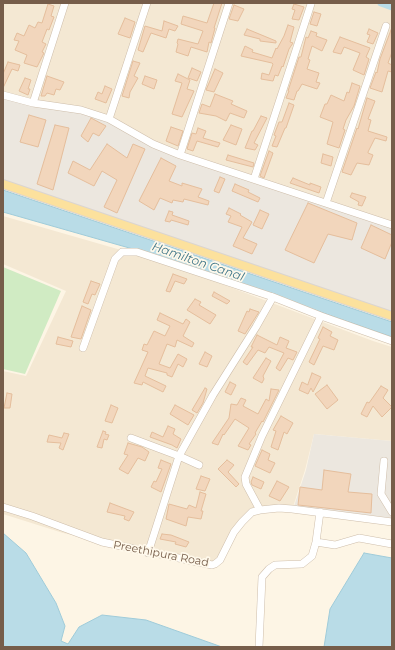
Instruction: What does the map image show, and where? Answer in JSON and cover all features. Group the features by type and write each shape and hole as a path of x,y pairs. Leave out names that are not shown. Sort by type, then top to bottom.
{"main road":[{"path":"3,184 392,316"}],"street":[{"path":"33,103 65,3"},
{"path":"109,119 147,3"},
{"path":"180,155 229,3"},
{"path":"254,179 311,4"},
{"path":"326,203 386,26"},
{"path":"3,95 33,103 81,110 109,119 153,144 180,155 392,225"},
{"path":"83,348 114,259 122,252 137,252 273,297 392,341"},
{"path":"148,552 179,456 213,395 273,297"},
{"path":"260,510 246,484 245,477 262,436 321,316"},
{"path":"131,438 199,465"},
{"path":"384,461 380,494 392,512"},
{"name":"Preethipura Road","path":"3,507 32,516 92,540 209,564 215,564 220,560 234,532 252,512 260,510 279,508 392,522"},
{"path":"259,647 262,577 268,569 275,565 302,564 312,556 316,542 320,512"},
{"path":"316,542 335,545 359,538 392,544"}],"shaded area":[{"path":"3,3 392,3 392,224 3,93"},
{"path":"3,96 95,115 152,146 392,227 392,314 3,183"},
{"path":"3,216 166,263 392,347 392,441 314,434 305,470 293,507 245,516 215,563 153,552 63,533 3,514 3,371 26,376 66,291 3,264"},
{"path":"314,434 392,441 392,518 294,506 306,470"}],"green space":[{"path":"3,267 61,291 25,374 3,369"}],"water":[{"name":"Hamilton Canal","path":"3,190 392,322 392,337 168,259 3,212"},
{"path":"3,533 26,553 56,603 65,626 61,641 68,644 79,627 102,615 146,620 222,647 3,647"},
{"path":"364,553 392,558 392,647 324,647 330,609"}],"building":[{"path":"214,3 222,3 207,52 191,47 188,56 176,52 178,39 198,44 203,31 181,24 183,16 207,23"},
{"path":"48,4 54,6 51,16 54,17 42,42 46,44 42,52 44,53 37,67 24,63 27,55 15,50 19,41 14,40 17,33 24,36 29,25 35,28 38,22 42,23"},
{"path":"294,4 304,7 299,20 292,19 295,10 292,9"},
{"path":"234,5 244,9 238,21 229,19"},
{"path":"314,12 321,14 317,26 310,24"},
{"path":"125,18 135,22 130,38 118,34"},
{"path":"164,21 178,26 175,31 169,29 166,38 151,33 143,52 138,50 145,26 162,31"},
{"path":"288,25 294,27 290,42 293,43 289,49 283,67 282,66 278,76 275,75 273,81 261,79 262,73 269,75 273,64 241,56 245,46 253,50 252,52 272,58"},
{"path":"247,29 276,41 276,43 260,41 260,39 244,35"},
{"path":"369,29 378,33 373,44 367,42 370,35 367,34"},
{"path":"391,30 392,52 388,63 392,65 392,72 388,71 382,92 370,88 376,72 377,73 380,59"},
{"path":"311,31 317,33 316,36 327,40 322,51 312,46 308,59 310,60 307,69 319,73 316,82 320,83 317,89 302,84 297,91 294,100 286,98 299,57 301,57 306,37 308,38"},
{"path":"340,37 370,48 366,57 369,59 364,75 353,70 360,53 344,47 341,54 333,52"},
{"path":"133,61 140,63 134,76 138,78 130,92 129,98 122,96"},
{"path":"8,62 20,65 18,71 12,69 3,88 3,74"},
{"path":"192,68 201,72 197,81 188,78"},
{"path":"215,69 223,73 214,92 206,90"},
{"path":"178,74 190,80 187,89 194,91 182,117 172,114 182,83 175,81"},
{"path":"47,76 64,82 60,90 56,89 54,95 47,93 45,96 41,96"},
{"path":"145,76 157,80 154,89 142,84"},
{"path":"25,78 31,80 28,95 19,91"},
{"path":"352,83 360,86 354,106 346,120 343,129 345,130 339,148 327,144 333,122 320,117 325,104 327,104 331,95 344,101 347,92 349,93"},
{"path":"105,86 112,89 106,103 95,99 98,92 102,94"},
{"path":"215,94 233,101 231,104 247,111 244,118 230,113 226,121 216,116 199,113 202,104 210,107"},
{"path":"367,98 375,101 368,119 371,120 368,131 387,137 386,141 375,138 368,152 373,155 369,165 357,163 351,175 342,172 357,128 358,129"},
{"path":"289,103 294,105 286,128 277,147 272,146 279,122 282,122"},
{"path":"29,115 46,120 38,147 20,142"},
{"path":"261,116 267,118 254,143 258,145 255,150 245,148 252,131"},
{"path":"91,118 106,126 99,136 93,133 88,142 81,136"},
{"path":"55,125 69,128 53,190 37,184"},
{"path":"231,125 242,129 236,145 223,140"},
{"path":"171,127 183,131 178,146 166,141"},
{"path":"198,128 206,131 203,138 220,143 218,147 197,141 193,151 187,149 192,133 196,134"},
{"path":"107,144 127,158 133,144 145,149 117,213 104,207 117,180 102,171 94,186 68,173 73,161 90,170"},
{"path":"269,151 273,153 264,178 260,176"},
{"path":"323,154 333,157 331,166 321,163"},
{"path":"228,155 254,163 253,167 226,160"},
{"path":"161,158 176,166 169,181 182,186 182,183 202,189 198,197 209,201 208,205 184,199 183,202 173,200 172,203 160,198 154,210 139,201"},
{"path":"220,177 225,179 219,193 214,191"},
{"path":"293,178 310,185 310,183 321,187 319,193 290,183"},
{"path":"235,184 249,190 248,192 260,198 258,202 232,191"},
{"path":"352,193 366,197 362,206 358,205 359,202 350,197"},
{"path":"308,203 357,223 352,240 328,234 314,263 285,250"},
{"path":"229,208 252,222 243,238 257,244 252,254 233,246 242,227 228,222 231,216 226,214"},
{"path":"260,210 269,214 262,229 253,225"},
{"path":"169,211 173,212 172,215 189,221 188,225 171,220 170,222 165,221"},
{"path":"371,225 392,235 392,242 385,259 361,248"},
{"path":"173,274 187,279 184,284 175,281 170,292 166,291"},
{"path":"91,281 100,284 95,295 92,294 88,304 83,302"},
{"path":"214,292 230,301 227,304 212,296"},
{"path":"195,299 201,302 199,305 216,315 210,324 187,310"},
{"path":"82,306 91,310 81,339 71,337"},
{"path":"250,309 259,312 245,334 238,331 247,311 249,312"},
{"path":"160,313 183,324 186,319 190,322 183,336 194,343 192,347 177,340 175,347 167,344 159,364 170,368 178,354 187,359 183,367 178,364 172,377 167,375 167,373 148,368 145,376 166,386 163,392 143,382 142,385 134,383 148,352 142,350 144,344 147,345 154,331 165,336 170,326 157,320"},
{"path":"323,327 332,332 330,336 338,340 334,350 323,346 314,365 309,362 320,339 318,338"},
{"path":"257,335 277,345 280,337 289,341 286,348 297,352 293,360 288,358 280,371 276,368 284,353 269,347 265,353 258,350 247,365 243,362 253,347 251,347"},
{"path":"58,337 73,341 71,347 56,344"},
{"path":"205,352 212,356 207,367 199,364"},
{"path":"266,358 271,361 263,376 264,379 262,383 253,378"},
{"path":"312,373 321,377 313,392 311,388 308,394 299,390 302,382 308,385"},
{"path":"230,382 236,385 231,395 225,392"},
{"path":"327,385 338,400 327,409 315,394"},
{"path":"381,386 388,390 383,398 392,407 382,417 373,406 367,417 361,414 367,402 369,403"},
{"path":"205,388 207,389 203,403 197,413 192,410"},
{"path":"271,389 279,390 263,422 262,421 249,444 251,445 248,450 238,446 249,428 235,419 224,435 223,434 218,445 212,443 229,418 231,404 237,405 241,398 246,400 243,406 258,414 266,399 269,401"},
{"path":"7,393 12,394 10,408 4,408"},
{"path":"111,405 118,408 112,423 105,421"},
{"path":"175,405 194,415 188,425 170,414"},
{"path":"281,416 293,423 287,434 284,432 278,450 271,447 276,431 273,430"},
{"path":"168,426 175,429 173,434 181,439 177,448 150,437 152,432 163,437"},
{"path":"103,431 106,432 105,434 109,435 107,440 104,439 102,448 97,447"},
{"path":"64,433 69,434 63,450 59,448 61,443 47,442 49,435 62,438"},
{"path":"128,443 142,447 149,452 145,461 138,458 128,474 119,469 128,455 124,454"},
{"path":"262,450 270,454 268,460 275,463 270,473 255,466"},
{"path":"161,460 171,464 161,492 151,487 154,481 156,482 162,469 158,468"},
{"path":"227,460 234,465 228,472 239,484 236,487 218,469"},
{"path":"324,470 351,474 348,492 372,494 371,513 298,505 300,487 322,490"},
{"path":"201,476 210,479 205,491 196,489"},
{"path":"253,477 264,482 261,489 252,485 251,482"},
{"path":"277,481 289,487 280,501 269,496"},
{"path":"200,492 206,494 201,511 203,511 201,519 188,517 186,526 166,519 169,504 187,509 189,505 196,508"},
{"path":"110,503 134,512 129,521 124,519 125,516 107,512"},
{"path":"162,534 171,535 189,542 186,547 175,544 176,542 160,539"}],"waterway":[{"path":"381,3 392,7"}]}
